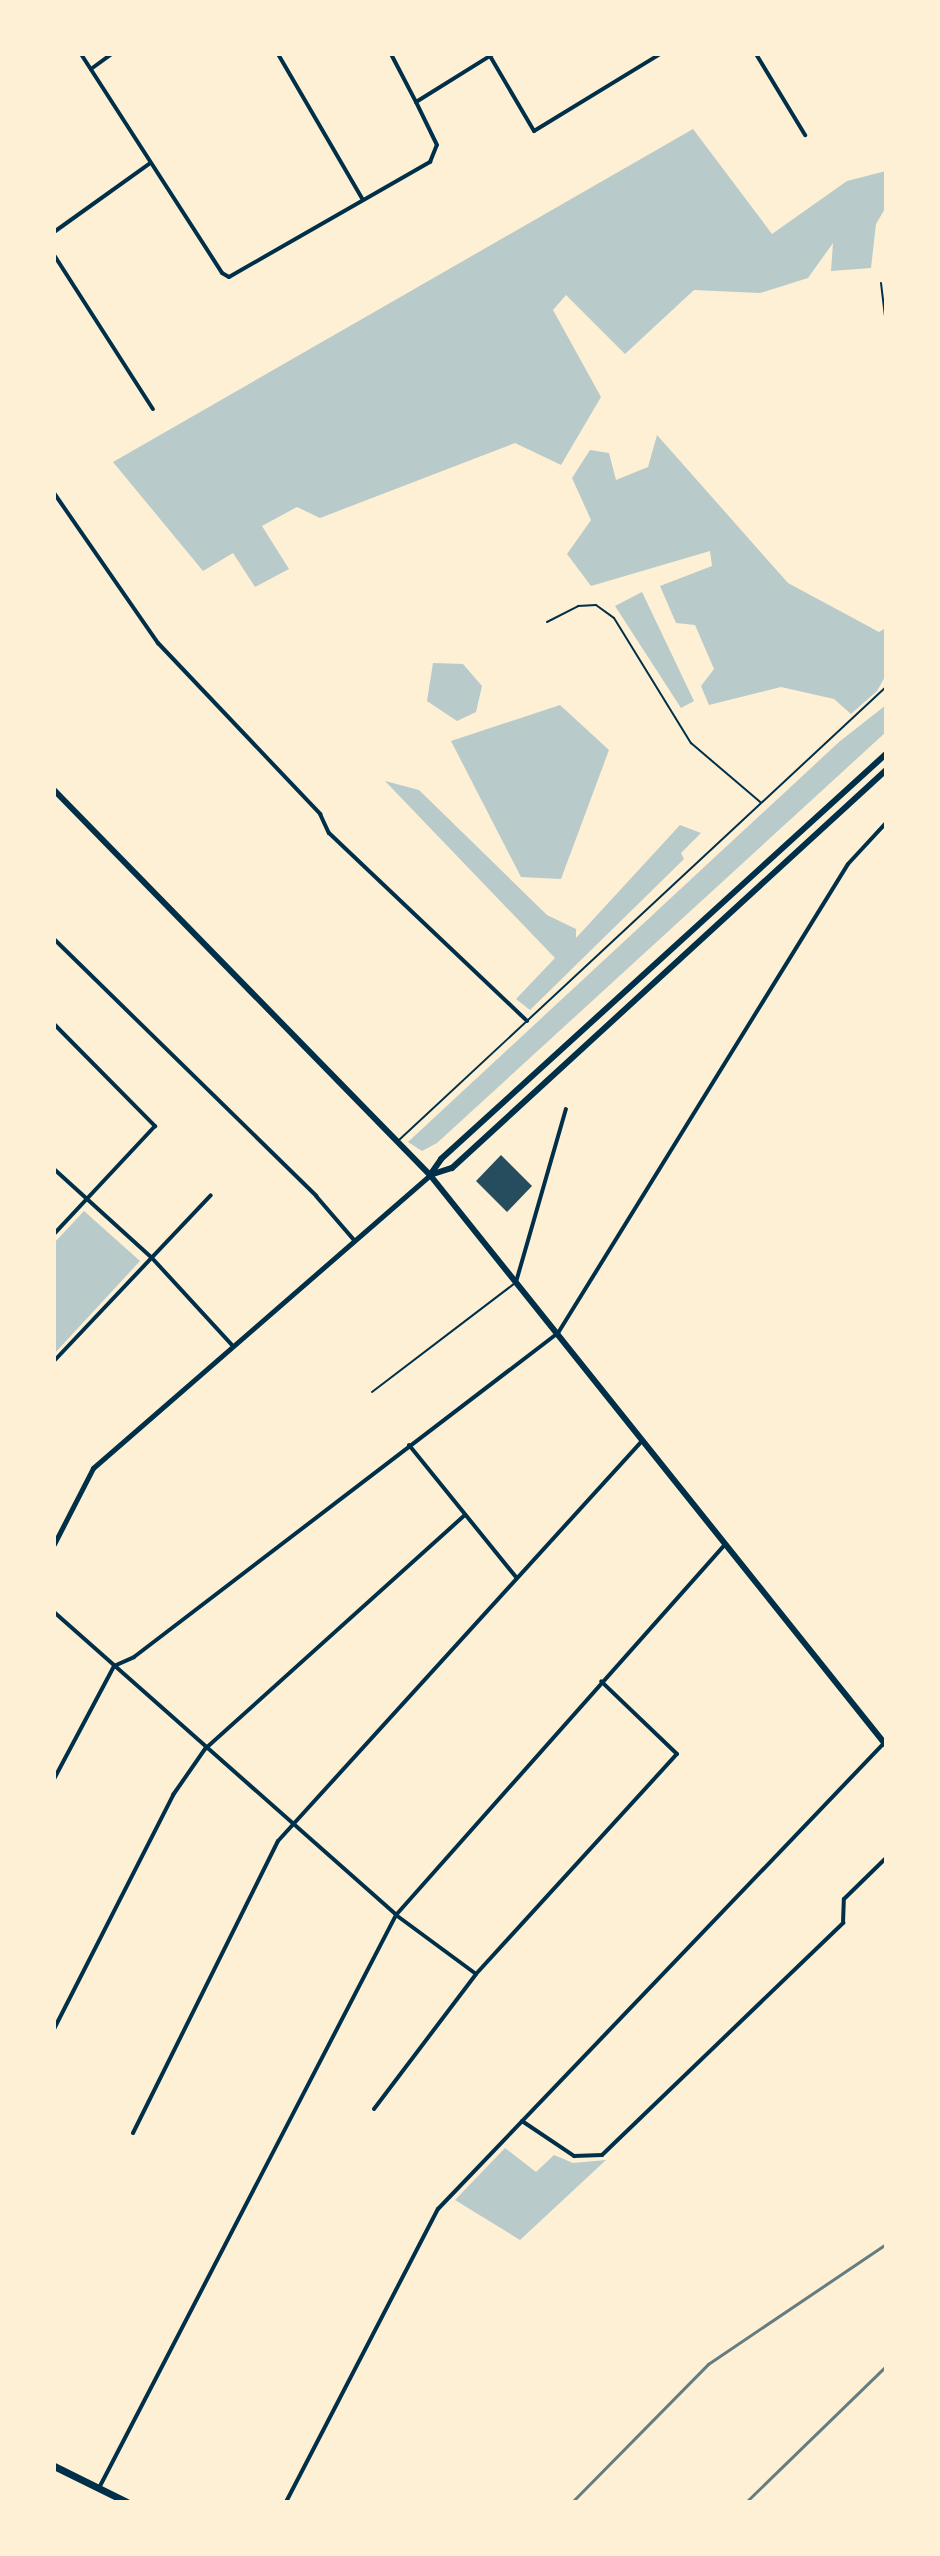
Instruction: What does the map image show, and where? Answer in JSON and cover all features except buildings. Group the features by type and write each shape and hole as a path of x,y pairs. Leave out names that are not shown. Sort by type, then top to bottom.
{"main road":[{"path":"430,1175 441,1159 886,754"},
{"path":"430,1175 452,1168 886,770"},
{"path":"54,790 430,1175 885,1743"},
{"path":"54,2466 127,2502"}],"street":[{"path":"81,54 149,164 229,277 435,157 437,145 391,54"},
{"path":"91,69 112,54"},
{"path":"278,54 363,200"},
{"path":"416,102 492,55 534,131 660,54"},
{"path":"756,54 805,135"},
{"path":"54,232 149,164"},
{"path":"54,255 153,409"},
{"path":"54,493 158,643 320,814 329,833 527,1021"},
{"path":"54,1779 114,1666 134,1657 558,1333 848,864 886,823"},
{"path":"54,939 316,1196 354,1240"},
{"path":"54,1024 155,1126 54,1234"},
{"path":"516,1282 566,1109"},
{"path":"54,1169 152,1258 232,1345"},
{"path":"54,1544 93,1468 430,1175"},
{"path":"54,1361 211,1195"},
{"path":"133,2133 278,1841 643,1439"},
{"path":"409,1444 516,1577"},
{"path":"54,2029 173,1795 205,1749 465,1515"},
{"path":"99,2488 350,1994 396,1915 725,1544"},
{"path":"54,1612 205,1749 396,1915 476,1974"},
{"path":"374,2109 476,1974 677,1754 601,1681"},
{"path":"286,2502 438,2209 885,1743"},
{"path":"522,2121 574,2156 602,2155 843,1923 844,1899 886,1858"}],"lane":[{"path":"881,283 886,325"},
{"path":"547,622 578,606 596,605 614,618 691,743 761,803"},
{"path":"398,1141 886,687"},
{"path":"372,1392 516,1282"}],"shaded area":[{"path":"693,129 772,234 847,181 886,171 886,207 876,224 871,268 831,271 833,243 808,278 760,293 694,290 625,354 566,295 553,310 601,397 561,465 515,443 320,518 297,507 262,526 289,569 255,587 233,553 203,571 113,462"},
{"path":"657,435 788,583 879,632 886,628 886,675 877,691 851,714 834,699 781,687 709,705 701,686 714,669 695,625 676,623 660,586 712,566 710,551 591,586 567,554 591,520 572,478 590,450 609,453 616,480 648,467"},
{"path":"642,592 694,701 681,708 615,606"},
{"path":"433,663 463,664 482,686 476,712 457,721 427,701"},
{"path":"560,705 609,750 561,879 521,877 451,741"},
{"path":"886,705 886,732 437,1143 422,1151 408,1142 839,742"},
{"path":"385,781 419,790 547,915 576,929 576,938 680,825 701,833 681,853 684,859 530,1010 516,999 555,958"},
{"path":"84,1211 140,1261 54,1354 54,1243"},
{"path":"505,2148 536,2172 554,2155 573,2163 606,2160 520,2240 455,2200"}],"railway":[{"path":"572,2502 708,2364 886,2244"},
{"path":"746,2502 886,2366"}]}
